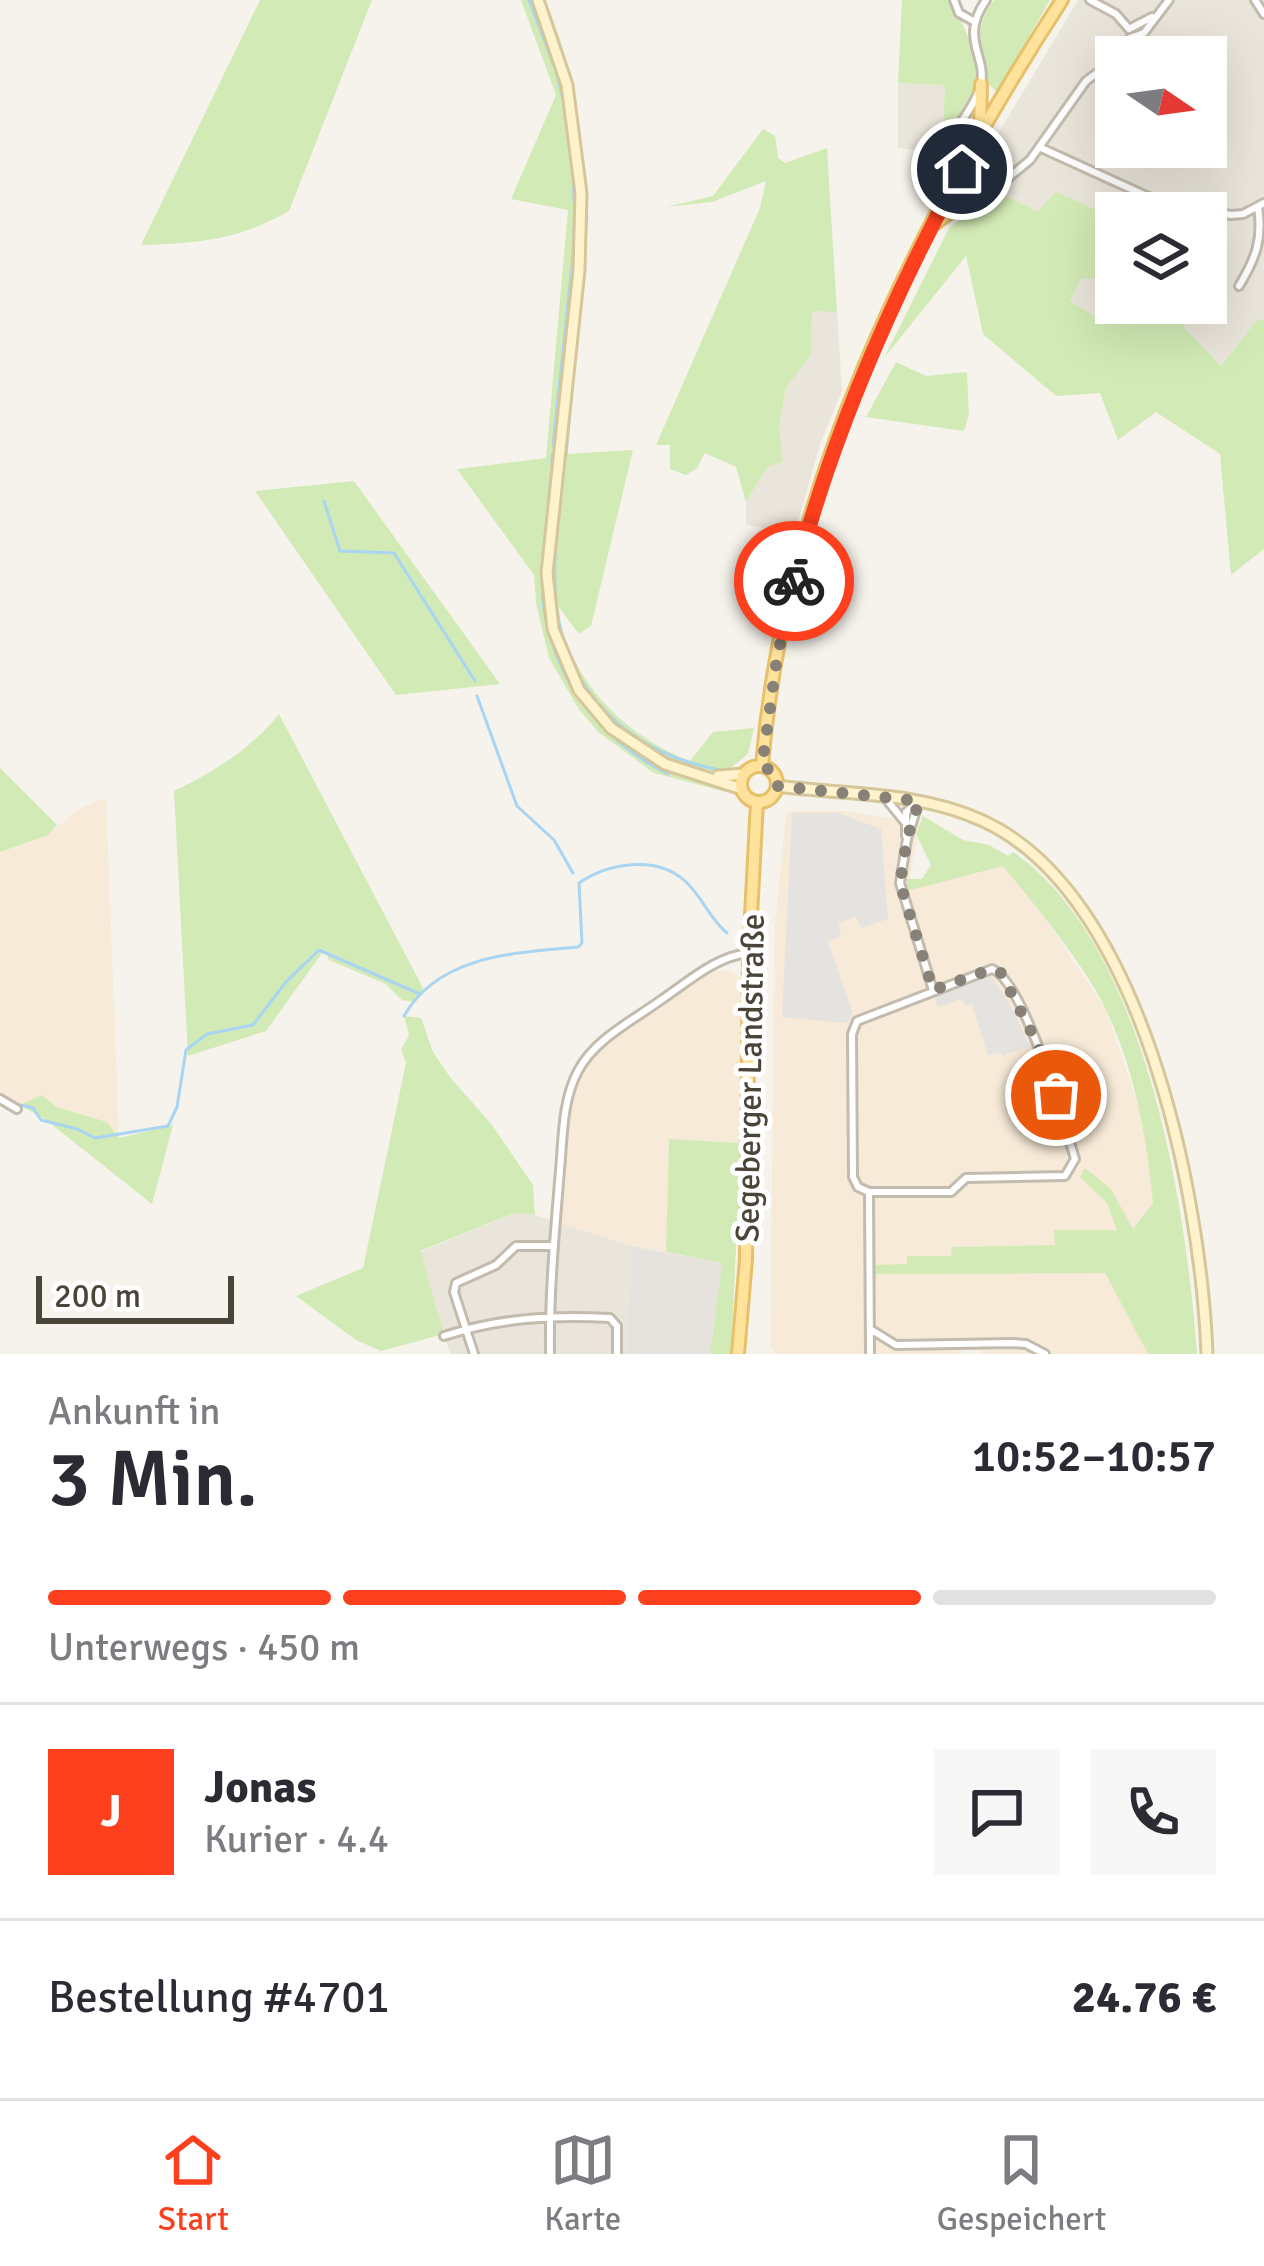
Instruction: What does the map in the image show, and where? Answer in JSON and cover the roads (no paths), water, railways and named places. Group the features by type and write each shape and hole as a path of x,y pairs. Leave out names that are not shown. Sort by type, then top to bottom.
{"main road":[{"path":"538,0 567,85 581,193 577,287 548,573 553,629 579,690 611,728 651,756 707,777 742,789 757,802 769,798 777,786 773,772 762,766 744,774 707,777"},
{"path":"762,766 777,658 807,530 855,393 930,229 1062,0"},
{"path":"978,139 981,83"},
{"path":"930,229 965,201 1002,183"},
{"path":"742,789 744,774"},
{"path":"777,786 919,801 980,819 1040,859 1072,893 1114,964 1155,1066 1180,1147 1198,1250 1208,1354"},
{"name":"Segeberger Landstraße","path":"738,1354 746,1259 749,953 757,802"}],"street":[{"path":"954,0 959,14 975,22"},
{"path":"939,151 981,83 975,22 984,0"},
{"path":"1090,0 1116,14 1129,33"},
{"path":"1128,36 1169,0"},
{"path":"1255,0 1264,14"},
{"path":"1002,183 1022,169 1095,74"},
{"path":"1039,147 1138,192"},
{"path":"1227,215 1261,205 1259,249 1239,286"},
{"path":"883,797 905,822"},
{"path":"919,801 907,809 902,896 933,990"},
{"path":"907,839 919,801"},
{"path":"550,1354 549,1316 568,1095 583,1063 612,1034 691,979 716,963 749,953"},
{"path":"992,969 1001,973 1049,1077 1074,1167 1065,1176 966,1178 951,1192 869,1192 853,1177 853,1027 861,1017 933,990 992,969"},
{"path":"0,1099 17,1108"},
{"path":"869,1192 870,1354"},
{"path":"474,1354 454,1292 456,1283 496,1265 516,1246 554,1246"},
{"path":"444,1336 485,1323 549,1316 615,1321 617,1354"},
{"path":"870,1329 896,1345 1013,1343 1045,1354"}],"waterway":[{"path":"529,0 566,112"},
{"path":"573,169 574,202"},
{"path":"553,445 575,209"},
{"path":"566,456 587,215"},
{"path":"552,455 552,464"},
{"path":"563,640 555,575 564,466"},
{"path":"542,585 551,474"},
{"path":"324,501 340,551 394,553 475,681"},
{"path":"542,595 555,652 581,701 619,742 668,774"},
{"path":"575,669 602,708 636,737 675,757 720,770"},
{"path":"477,696 517,806 554,840 573,873"},
{"path":"404,1016 419,995 458,969 505,955 578,947 582,943 579,883 618,867 646,865 673,873 691,887 727,933"},
{"path":"21,1105 33,1108 41,1120 95,1138 168,1126 177,1107 186,1050 207,1034 253,1025 286,982 319,950 420,994"}]}
